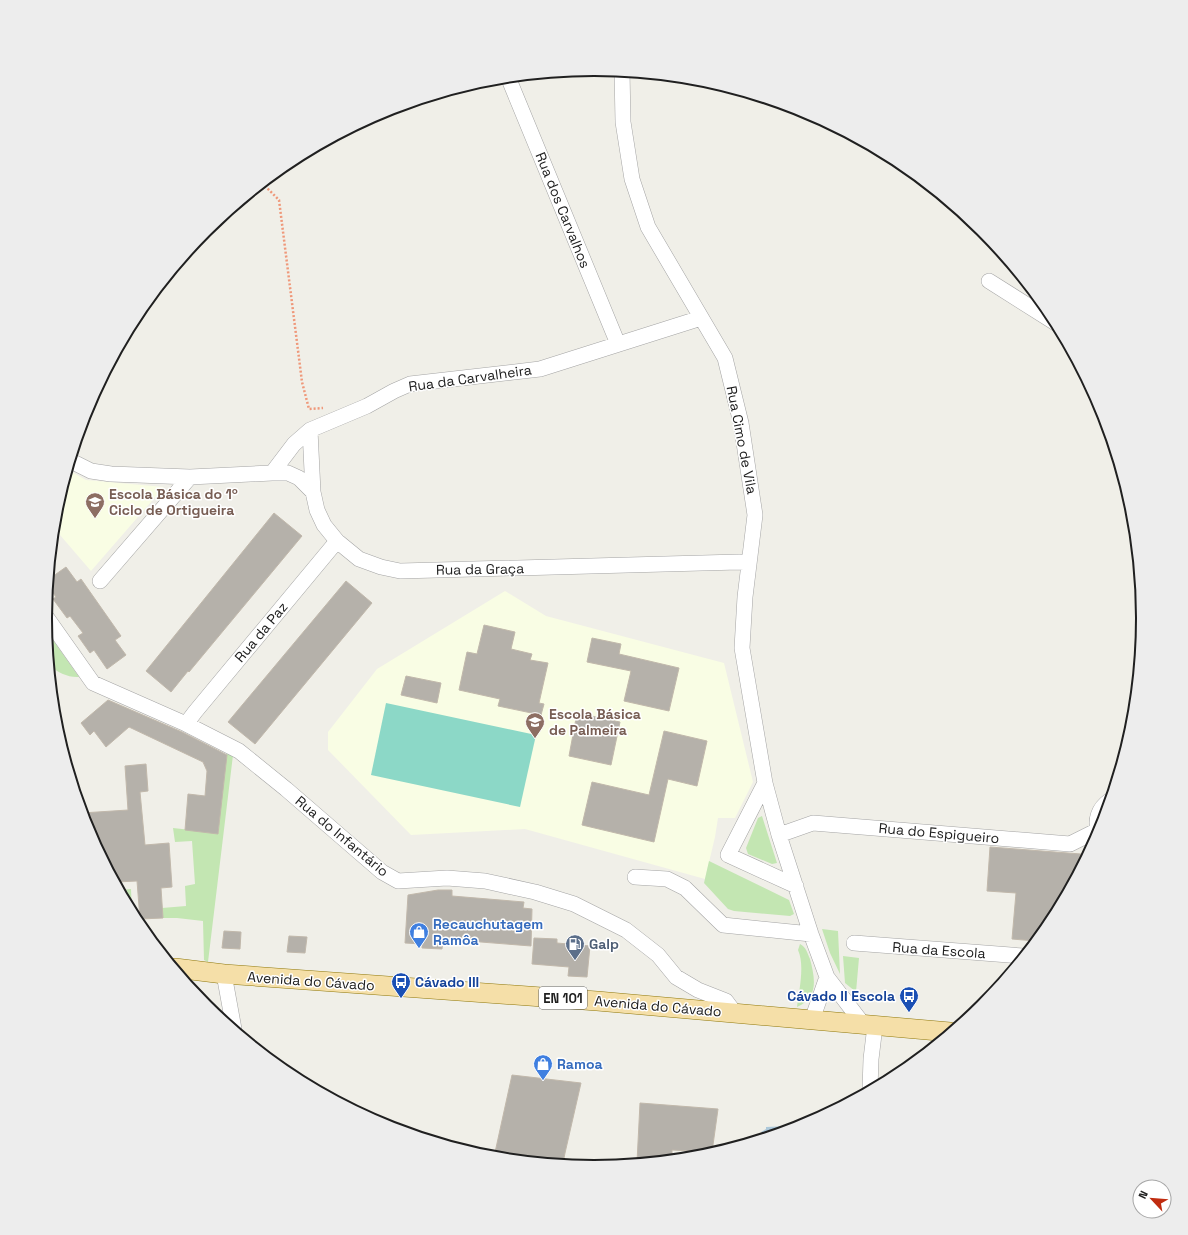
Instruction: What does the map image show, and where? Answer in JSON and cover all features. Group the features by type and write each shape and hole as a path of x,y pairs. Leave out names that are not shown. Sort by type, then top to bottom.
{"main road":[{"name":"Avenida do Cávado","path":"182,969 224,974 597,1001 943,1031"}],"street":[{"name":"Rua Cimo de Vila","path":"622,77 623,122 632,179 648,228 725,358 741,423 755,515 745,597 742,648 765,783 779,836 826,977 869,1025"},
{"name":"Rua dos Carvalhos","path":"510,82 618,344"},
{"path":"989,281 1045,317"},
{"name":"Rua da Carvalheira","path":"272,473 294,444 310,430 367,406 410,384 540,369 701,318"},
{"name":"Rua da Graça","path":"310,430 313,492 317,510 324,525 337,541 359,559 382,568 400,570 739,562 749,563"},
{"path":"75,462 91,471 111,474 190,477 288,472 299,478 313,492"},
{"path":"100,581 190,477"},
{"name":"Rua da Paz","path":"186,724 337,541"},
{"name":"Rua do Infantário","path":"52,625 93,684 186,724 239,751 286,788 382,872 398,881 447,878 485,881 535,892 574,904 626,930 658,955 676,978 698,990 726,1001 735,1013"},
{"path":"765,783 728,855 796,886"},
{"path":"1097,820 1101,810"},
{"name":"Rua do Espigueiro","path":"779,836 813,823 1070,844 1091,834"},
{"path":"635,877 667,879 685,888 723,925 811,934"},
{"name":"Rua da Escola","path":"854,943 1017,956"},
{"path":"224,974 233,1021"},
{"path":"812,1020 826,977"},
{"path":"869,1025 871,1060 870,1084"}],"path":[{"path":"266,187 279,200 302,382 310,409 324,408"}],"shaded area":[{"name":"Escola Básica do 1º Ciclo de Ortigueira","path":"72,472 86,480 164,487 91,571 59,534 62,512"},
{"name":"Escola Básica de Palmeira","path":"505,591 546,616 724,663 753,782 735,818 718,818 705,879 525,829 411,835 328,750 328,732 377,669"},
{"path":"386,703 536,735 520,807 371,775"},
{"path":"780,1126 762,1133 766,1127"}],"green space":[{"path":"53,639 79,677 71,677 56,670"},
{"path":"227,752 233,755 208,962 204,960 203,921 163,918 162,908 186,906 185,886 195,884 192,841 175,842 173,828 218,833"},
{"path":"762,816 777,863 772,864 748,854 746,848 758,818"},
{"path":"709,861 789,900 794,914 790,916 734,911 728,909 704,883"},
{"path":"126,889 131,889 131,899"},
{"path":"822,929 838,931 840,974 830,953"},
{"path":"800,944 805,948 810,959 814,987 809,998 797,1007 801,970 798,950"},
{"path":"843,956 859,958 856,992 845,983"}],"building":[{"path":"274,513 302,536 171,692 146,671"},
{"path":"66,567 77,582 81,579 121,636 115,640 126,655 107,669 94,650 90,653 78,636 83,633 70,616 67,618 53,599 56,597 53,592 54,576"},
{"path":"346,581 372,603 255,744 228,722"},
{"path":"484,625 515,632 511,649 532,654 530,660 548,663 539,703 544,704 541,715 498,706 500,699 459,690 467,652 477,654"},
{"path":"592,638 621,644 619,654 679,668 669,711 624,701 631,671 587,662"},
{"path":"406,676 441,683 437,703 401,695"},
{"path":"108,700 182,732 227,755 218,834 185,830 188,794 205,796 207,771 203,762 129,727 106,747 94,731 90,735 81,723"},
{"path":"577,713 620,722 611,765 569,756"},
{"path":"664,731 707,741 697,786 668,779 654,842 582,825 592,782 649,795"},
{"path":"146,764 148,791 140,792 145,845 169,843 172,887 161,888 163,918 143,919 140,913 137,881 122,882 108,857 88,813 128,810 125,766"},
{"path":"990,847 1081,854 1063,889 1045,919 1029,940 1012,939 1016,893 987,891"},
{"path":"438,890 452,890 452,896 524,902 523,908 532,909 531,946 443,939 442,949 422,948 422,944 405,943 408,895"},
{"path":"224,931 241,932 240,949 222,948"},
{"path":"289,936 307,937 305,953 287,952"},
{"path":"534,938 557,939 557,943 590,946 587,977 568,976 569,967 532,964"},
{"path":"512,1075 581,1083 564,1158 523,1155 495,1150"},
{"path":"640,1103 718,1109 713,1146 689,1151 672,1150 672,1154 637,1157"}],"place":[{"name":"Escola Básica do 1º Ciclo de Ortigueira","path":"95,519"},
{"name":"Escola Básica de Palmeira","path":"535,739"},
{"name":"Recauchutagem Ramôa","path":"419,949"},
{"name":"Galp","path":"575,961"},
{"name":"Cávado III","path":"401,999"},
{"name":"Cávado II Escola","path":"909,1013"},
{"name":"Ramoa","path":"543,1081"}]}
